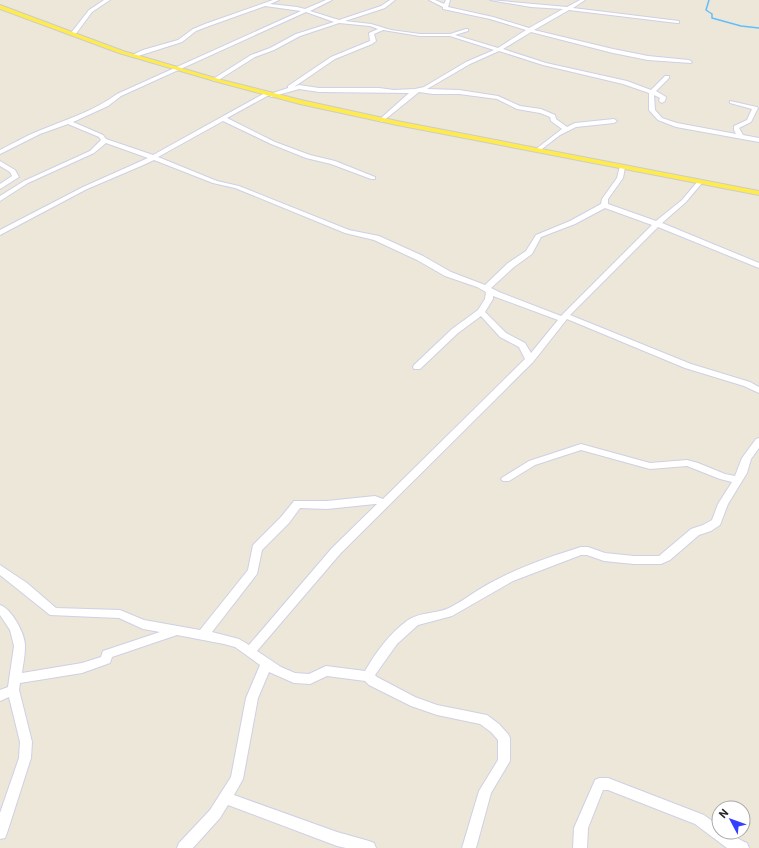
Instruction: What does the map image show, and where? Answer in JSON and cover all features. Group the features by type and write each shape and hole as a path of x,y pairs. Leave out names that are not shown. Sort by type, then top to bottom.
{"main road":[{"path":"0,7 133,56 269,94 382,120 759,193"}],"street":[{"path":"73,34 80,28 88,13 97,4 108,0"},
{"path":"133,56 148,49 167,46 185,39 195,30 277,0"},
{"path":"0,152 38,133 71,121 106,105 123,94 223,47 330,0"},
{"path":"215,80 253,56 298,34 383,7 393,0"},
{"path":"431,0 447,2 451,0"},
{"path":"492,0 531,6 568,8 677,22"},
{"path":"382,120 418,90 432,85 468,63 498,49 583,0"},
{"path":"447,2 445,8 491,18 530,30 613,51 648,58 689,62"},
{"path":"266,4 285,8 297,8 338,22 371,25 420,35 450,35 531,60 633,85 663,97 662,101"},
{"path":"287,89 333,58 370,43 373,41 371,33 382,28"},
{"path":"450,35 466,30"},
{"path":"667,77 652,92 651,102 652,110 666,122 759,140"},
{"path":"0,233 85,188 153,157 269,94 287,89 299,87 319,90 418,90 433,92 459,92 498,98 519,108 541,111 553,116 554,120 566,130"},
{"path":"732,102 756,108 749,121 738,124 736,127 741,137"},
{"path":"224,119 308,158 333,162 373,178"},
{"path":"71,121 70,123 101,136 104,140 178,166 215,182 238,187 348,232 376,238 420,258 448,274 564,318 582,322 600,331 688,366 747,384 759,390"},
{"path":"538,150 550,142 558,134 575,125 614,121"},
{"path":"0,199 26,182 92,152 103,143 104,140"},
{"path":"0,163 13,170 16,177 0,187"},
{"path":"417,367 455,331 480,312 489,299 488,289 511,265 529,252 538,236 557,230 577,221 604,205 605,199 620,178 622,167"},
{"path":"250,651 336,551 530,360 564,318 657,224 684,202 700,182"},
{"path":"604,205 657,224 759,266"},
{"path":"480,312 504,336 522,345 530,360"},
{"path":"368,676 379,659 411,623 421,619 440,616 500,583 529,570 588,551 615,558 661,560 666,557 695,532 707,528 716,522 723,504 742,473 747,458 759,441"},
{"path":"506,479 532,463 581,447 650,466 691,464 724,478 738,480"},
{"path":"203,635 253,571 257,548 285,520 297,504 327,505 375,500 385,503"},
{"path":"0,569 54,612 120,614 143,624 234,642 250,651 277,671 294,678 310,679 326,671 368,676 373,681 411,700 437,710 483,719 495,728 504,738 504,761 485,791 469,848"},
{"path":"0,609 5,613 15,629 20,646 14,685 26,742 25,758 0,833"},
{"path":"0,696 14,685 82,668 106,660 108,654 175,631"},
{"path":"184,848 215,814 237,779 252,698 267,663"},
{"path":"580,848 581,828 599,784 608,784 699,819 733,844 742,848"},
{"path":"225,798 337,839 369,848"}],"waterway":[{"path":"709,0 706,10 712,14 712,18 741,26 759,28"}]}
